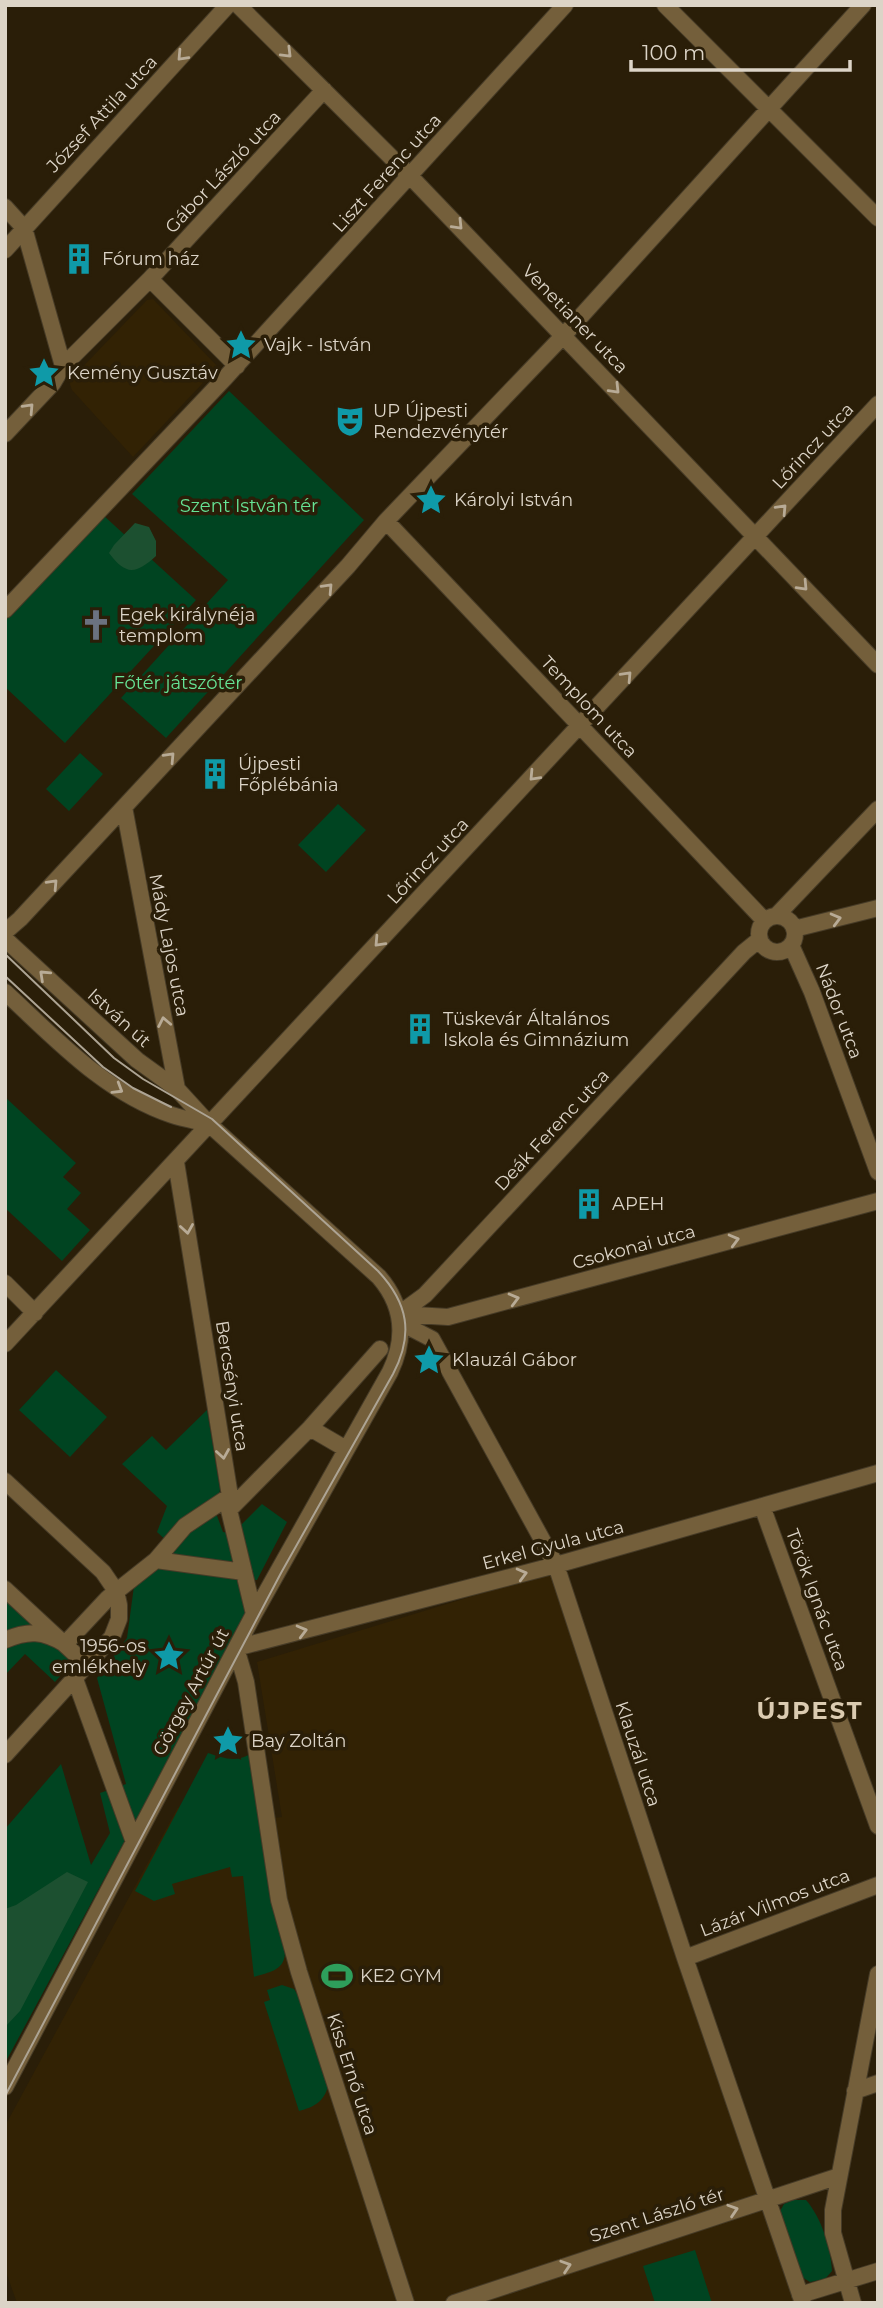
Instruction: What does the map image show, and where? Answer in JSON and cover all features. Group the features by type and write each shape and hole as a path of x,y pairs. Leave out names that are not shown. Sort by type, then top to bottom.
{"street":[{"name":"József Attila utca","path":"5,250 228,5"},
{"name":"Venetianer utca","path":"238,5 410,176 878,665"},
{"name":"Liszt Ferenc utca","path":"5,611 237,366 565,5"},
{"path":"665,5 878,218"},
{"path":"5,933 348,566 386,521 564,335 863,5"},
{"name":"Gábor László utca","path":"150,279 324,90"},
{"path":"5,207 24,228 63,366"},
{"path":"5,434 53,383 63,366 150,279 237,366"},
{"name":"Lőrincz utca","path":"5,1344 878,404"},
{"name":"Templom utca","path":"386,521 581,726 771,918"},
{"name":"Mády Lajos utca","path":"124,807 177,1089"},
{"path":"878,810 760,926 760,939 770,950 785,950 792,937 878,908"},
{"name":"Nádor utca","path":"771,918 791,922 792,937 878,1172"},
{"name":"István út","path":"5,939 137,1060 177,1089 209,1124 379,1278 394,1299 400,1319"},
{"name":"Deák Ferenc utca","path":"400,1319 744,952 760,939"},
{"name":"István út","path":"5,992 84,1065 111,1085 173,1116 209,1124"},
{"name":"Bercsényi utca","path":"176,1162 230,1503 254,1614"},
{"name":"Csokonai utca","path":"400,1319 448,1317 878,1202"},
{"path":"5,1283 35,1312"},
{"path":"400,1319 432,1339 437,1325 448,1317"},
{"name":"Görgey Artúr út","path":"5,2087 254,1614 393,1364 399,1346 400,1319"},
{"name":"Klauzál utca","path":"432,1339 556,1565 685,1958 768,2198"},
{"path":"65,1644 116,1591 156,1560 185,1526 230,1503 310,1428 380,1349"},
{"path":"310,1428 346,1448"},
{"name":"Erkel Gyula utca","path":"236,1648 556,1565 878,1473"},
{"path":"5,1481 103,1572 116,1591 120,1613 117,1628 100,1652 5,1755"},
{"name":"Török Ignác utca","path":"762,1506 878,1826"},
{"path":"156,1560 244,1572"},
{"path":"5,1589 88,1666"},
{"path":"5,1640 36,1633 47,1634 65,1644"},
{"name":"Kiss Ernő utca","path":"236,1648 246,1682 279,1900 299,1972 406,2303"},
{"path":"75,1679 134,1842"},
{"name":"Lázár Vilmos utca","path":"685,1958 878,1885"},
{"path":"853,2303 832,2233 833,2210 878,1974"},
{"path":"855,2091 878,2083"},
{"path":"839,2176 768,2198 801,2299 847,2280 878,2271"},
{"name":"Szent László tér","path":"454,2303 768,2198"}],"shaded area":[{"path":"153,299 218,367 133,457 72,390 70,384 71,379 147,300"},
{"path":"552,1572 796,2303 17,2303 5,2269 5,2126 178,1807 213,1826 282,1817 257,1662"}],"green space":[{"name":"Szent István tér","path":"229,391 364,520 166,738 121,698 228,580 132,494"},
{"path":"103,515 196,600 65,743 5,687 5,619"},
{"path":"135,523 149,527 156,541 156,556 143,566 131,570 121,566 109,553"},
{"path":"80,753 103,774 69,811 46,789"},
{"path":"338,804 366,830 326,872 298,845"},
{"path":"5,1097 76,1163 63,1177 81,1193 67,1209 90,1230 62,1261 5,1208"},
{"path":"56,1370 107,1417 70,1457 19,1410"},
{"path":"207,1410 220,1489 216,1513 223,1532 229,1533 249,1610 5,2063 5,1829 61,1764 91,1865 110,1833 100,1793 126,1784 97,1678 127,1638 134,1586 170,1544 157,1532 167,1506 122,1464 152,1436 166,1450"},
{"path":"262,1504 287,1522 257,1580 251,1580 240,1526"},
{"path":"5,1597 42,1631 34,1640 51,1644 75,1659 55,1682 25,1654 5,1675"},
{"path":"208,1753 235,1759 250,1754 270,1884 285,1953 279,1967 254,1977 243,1876 232,1877 230,1867 172,1884 175,1894 154,1901 135,1891"},
{"path":"67,1872 88,1882 20,2011 5,2027 5,1909 16,1905"},
{"path":"282,1985 294,1989 299,1997 328,2086 318,2103 299,2111 264,2002 270,2000 267,1990"},
{"path":"793,2200 806,2200 821,2224 832,2271 825,2279 810,2282 802,2277 779,2213 784,2204"},
{"path":"695,2250 712,2303 655,2303 643,2266"}],"tram line":[{"path":"5,954 114,1058 143,1079 212,1119 378,1271 396,1295 405,1320 404,1346 393,1374 281,1573 5,2096"},
{"path":"5,976 103,1067 133,1088 171,1107"}],"place":[{"name":"Fórum ház","path":"79,259"},
{"name":"Vajk - István","path":"241,345"},
{"name":"Kemény Gusztáv","path":"44,373"},
{"name":"UP Újpesti Rendezvénytér","path":"350,421"},
{"name":"Károlyi István","path":"431,500"},
{"name":"Egek királynéja templom","path":"96,625"},
{"name":"Újpesti Főplébánia","path":"215,774"},
{"name":"Tüskevár Általános Iskola és Gimnázium","path":"420,1029"},
{"name":"APEH","path":"589,1204"},
{"name":"Klauzál Gábor","path":"429,1360"},
{"name":"1956-os emlékhely","path":"169,1656"},
{"name":"Bay Zoltán","path":"228,1741"},
{"name":"KE2 GYM","path":"337,1976"}],"district":[{"name":"ÚJPEST","path":"810,1711"}],"park label":[{"name":"Főtér játszótér","path":"178,683"}]}
